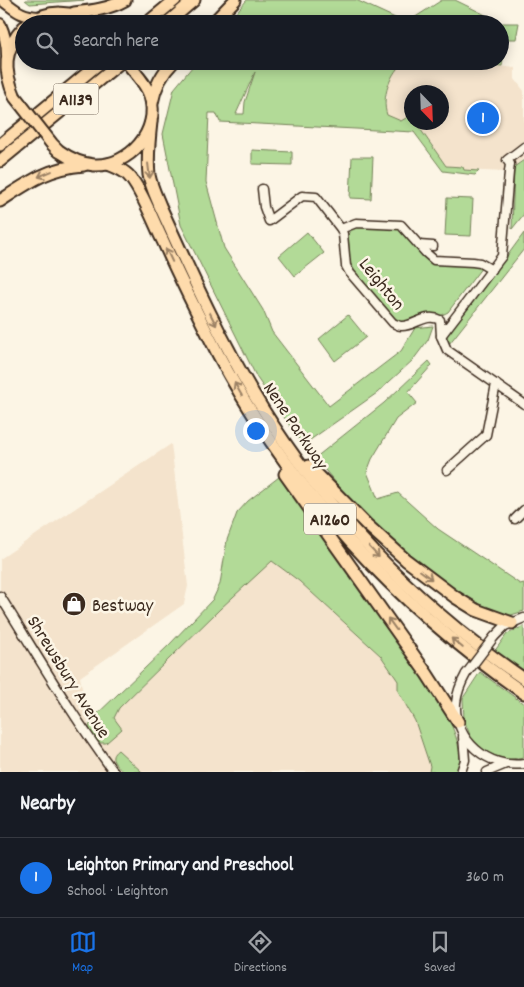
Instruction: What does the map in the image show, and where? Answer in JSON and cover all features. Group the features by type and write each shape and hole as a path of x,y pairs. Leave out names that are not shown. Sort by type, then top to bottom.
{"highway":[{"path":"46,15 59,12 70,13 97,10 110,7 125,0"},
{"path":"157,15 175,0"},
{"path":"176,15 194,0"},
{"path":"221,15 235,0"},
{"path":"70,13 76,15"},
{"path":"0,90 4,83 7,56 15,37"},
{"name":"A1139","path":"0,145 91,70"},
{"name":"A1139","path":"0,161 111,70"},
{"path":"133,70 145,86 152,105"},
{"path":"0,201 46,173 72,166 108,164 123,158 136,149 147,132 157,84 166,70"},
{"path":"6,72 15,97 52,144 68,157 93,165"},
{"name":"Nene Parkway","path":"150,122 148,161 153,190 232,357 287,447 358,534 422,600 471,641 524,679"},
{"name":"Nene Parkway","path":"108,164 128,175 134,183 214,346 252,413 294,474 378,573 464,650 524,693"},
{"path":"252,413 261,438 274,458 427,674 458,722"},
{"path":"287,447 319,475 366,524 406,560 455,597 476,610 512,622"}],"main road":[{"path":"2,0 23,15"},
{"path":"0,24 7,44 7,56"}],"street":[{"path":"441,336 502,256 510,164 507,160 524,147"},
{"name":"Leighton","path":"262,189 264,208 269,221 302,196 316,197 341,229 346,266 350,273 393,323 401,326 431,317 438,318 440,320 441,336 447,350 524,404"},
{"name":"Leighton","path":"341,229 356,223 401,225 434,260 480,263 492,270"},
{"path":"419,245 433,246"},
{"path":"447,470 486,435 496,384"},
{"path":"515,519 524,510"},
{"name":"Shrewsbury Avenue","path":"0,596 114,772"},
{"path":"524,618 512,622 494,637 466,674 461,683 456,702 458,722 463,734 469,743 481,754 495,762 524,764"},
{"path":"461,772 465,760 463,734"},
{"path":"487,772 506,764"}],"shaded area":[{"path":"509,67 515,68 515,79 524,91 524,158 514,170 506,170 505,172 464,170 463,167 446,166 421,130 449,130 449,85 404,85 404,119 401,121 387,116 385,111 388,84 395,70 509,70"},
{"path":"171,444 188,586 184,604 80,677 89,727 93,736 122,730 114,718 119,708 247,584 249,557 272,561 299,581 381,656 398,681 398,691 415,721 430,766 429,772 0,772 0,559"}],"green space":[{"path":"25,0 85,0 30,4"},
{"path":"247,0 356,0 389,15 234,15"},
{"path":"442,0 455,0 486,15 419,15"},
{"path":"509,23 519,23 516,39 509,39"},
{"path":"190,70 397,70 391,78 386,93 385,108 387,115 401,121 404,119 404,130 421,130 446,166 463,167 464,170 479,171 475,175 443,171 414,132 220,122 216,113 209,113 206,182 224,248 263,310 272,332 329,406 401,351 415,328 433,326 428,340 413,360 377,393 303,445 257,378 181,225 163,134 174,89","holes":["255,72 245,102 244,114 236,114"]},
{"path":"252,150 292,152 292,165 252,164"},
{"path":"352,157 373,157 371,199 350,198"},
{"path":"524,160 524,214 512,229 514,167"},
{"path":"447,198 473,199 471,236 445,235"},
{"path":"358,226 399,228 429,262 480,265 482,267 448,312 440,316 433,314 405,323 399,323 393,320 370,293 350,262 348,235 351,229"},
{"path":"307,232 324,253 295,276 279,256"},
{"path":"524,233 524,249 449,344 444,335 468,309"},
{"path":"348,315 366,337 335,361 319,339"},
{"path":"429,361 432,365 408,392 417,403 396,419 372,459 367,472 378,499 398,493 438,529 520,584 524,583 524,611 505,617 452,589 373,527 315,458 384,403"},
{"path":"279,477 309,512 440,701 452,726 458,745 460,763 458,772 429,772 430,766 415,721 398,691 398,681 381,656 299,581 272,561 119,708 114,718 122,729 106,743 99,743 93,736 89,727 92,719 169,645 213,599 220,584 227,540 237,513 248,501"},
{"path":"524,626 524,673 494,652 507,634"},
{"path":"480,672 524,704 524,757 506,760 488,753 472,740 464,720 463,698"},
{"path":"118,750 142,772 123,772 115,764 113,758"}],"place":[{"name":"Leighton Primary and Preschool","path":"483,118"},
{"name":"Bestway","path":"74,604"}]}
